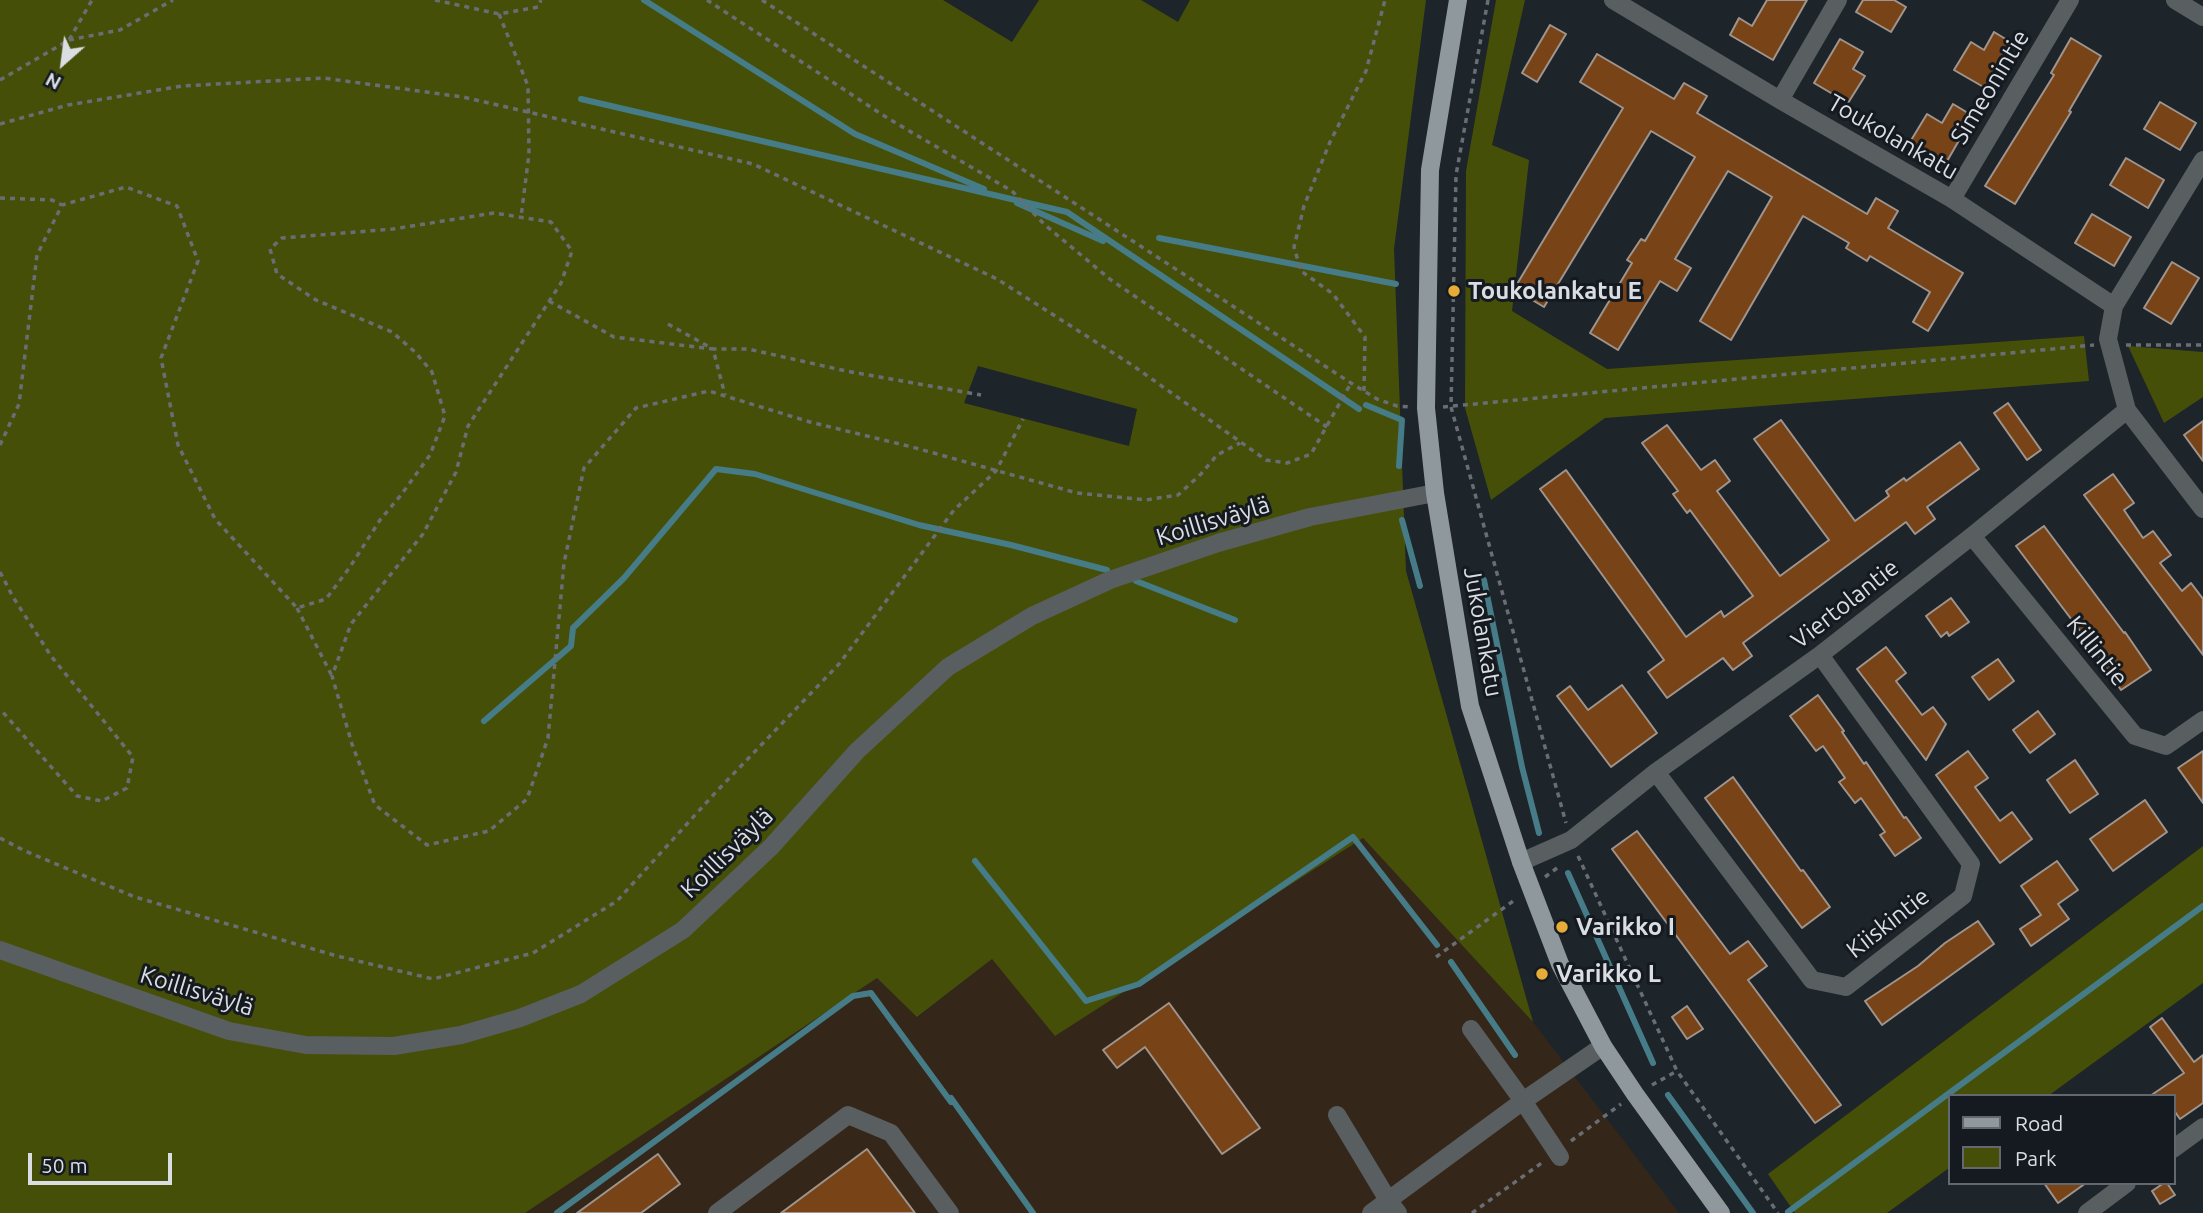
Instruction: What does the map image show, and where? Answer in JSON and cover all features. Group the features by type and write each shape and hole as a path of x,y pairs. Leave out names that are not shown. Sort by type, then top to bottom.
{"main road":[{"name":"Jukolankatu","path":"1458,0 1430,170 1426,408 1435,493 1471,706 1521,862 1560,964 1603,1046 1721,1213"}],"street":[{"name":"Toukolankatu","path":"1614,0 1952,199 2114,306"},
{"path":"1780,100 1838,0"},
{"name":"Simeonintie","path":"1952,199 2070,0"},
{"path":"2175,0 2203,18"},
{"path":"2203,160 2114,306 2109,342 2127,410 2203,509"},
{"name":"Viertolantie","path":"1521,862 1571,840 1656,772 1821,655 2127,410"},
{"name":"Koillisväylä","path":"0,950 229,1031 306,1045 394,1046 461,1035 520,1018 581,994 683,930 771,847 858,751 948,667 1032,616 1110,580 1218,543 1310,517 1435,493"},
{"name":"Killintie","path":"1972,536 2135,736 2166,746 2203,720"},
{"name":"Kiiskintie","path":"1656,772 1812,980 1846,987 1963,896 1972,864 1821,655"},
{"path":"1471,1029 1558,1155"},
{"path":"1371,1213 1393,1207 1523,1101 1603,1046"},
{"path":"717,1213 848,1115 891,1133 950,1213"},
{"path":"1337,1115 1393,1207"},
{"path":"2175,1147 2203,1126"},
{"path":"2087,1213 2124,1185"}],"path":[{"path":"69,40 92,0"},
{"path":"0,80 69,40 120,30 173,0"},
{"path":"435,0 499,14 538,8 541,0"},
{"path":"708,0 888,119 1012,191 1045,225 1111,280 1327,427"},
{"path":"762,0 1351,383 1377,399 1396,406 1451,407 2109,342 2203,345"},
{"path":"1364,391 1366,337 1333,294 1301,271 1294,247 1304,205 1330,142 1366,71 1385,0"},
{"path":"1488,0 1456,175 1451,407 1571,840"},
{"path":"499,14 528,86 529,155 521,217"},
{"path":"0,124 68,105 182,86 323,78 463,97 753,164 998,279 1132,365 1266,460 1287,463 1311,454 1351,383"},
{"path":"0,198 52,200 62,205 126,187 177,206 198,261 160,358 178,445 215,519 297,608 332,676 352,744 375,805 427,845 489,831 527,799 548,738 564,563 584,468 636,408 709,391 810,422 1077,493 1146,500 1178,495 1217,455 1240,443"},
{"path":"0,445 19,404 37,255 62,205"},
{"path":"297,608 326,599 380,520 430,455 444,416 432,372 415,352 392,332 316,300 276,274 270,249 282,237 393,229 494,213 551,222 572,251 561,283 468,426 456,472 423,534 351,624 332,676"},
{"path":"549,302 614,337 713,349 748,349 846,371 981,395"},
{"path":"668,324 713,349 725,396"},
{"path":"0,838 135,897 337,956 433,979 533,953 618,901 716,792 839,664 954,510 996,471 1023,419"},
{"path":"0,572 51,656 133,757 127,788 102,801 76,796 0,709"},
{"path":"1436,957 1577,854 1677,1071 1778,1213"},
{"path":"1472,1213 1558,1155 1635,1094 1677,1071"}],"shaded area":[{"path":"1363,838 1533,1022 1679,1213 525,1213 877,978 918,1017 992,959 1056,1035"}],"green space":[{"path":"0,0 943,0 1012,42 1039,0 1141,0 1178,22 1190,0 1426,0 1394,249 1406,571 1533,1022 1363,838 1055,1036 992,959 917,1017 877,978 525,1213 0,1213","holes":["978,366 1137,409 1129,446 964,403"]},
{"path":"1496,0 1525,0 1492,145 1529,160 1512,311 1607,369 2084,336 2089,381 1605,418 1491,500 1465,408 1466,171"},
{"path":"2128,346 2203,352 2203,397 2164,423"},
{"path":"2203,846 2203,983 2051,1094 1948,1094 1948,1169 1887,1213 1795,1213 1768,1174"}],"building":[{"path":"1767,0 1807,0 1773,60 1730,35 1739,18 1752,26"},
{"path":"1863,0 1894,0 1906,7 1891,32 1856,12"},
{"path":"1550,25 1566,34 1537,82 1522,73"},
{"path":"1994,32 2014,44 1987,89 1954,70 1971,42 1984,50"},
{"path":"2071,38 2101,56 2069,111 2071,112 2015,204 1985,186 2054,75 2051,73"},
{"path":"1840,39 1863,52 1853,69 1865,76 1848,103 1814,83"},
{"path":"1597,54 1674,99 1684,83 1707,96 1697,113 1867,214 1876,198 1898,211 1888,228 1963,273 1928,331 1913,322 1930,292 1870,256 1867,261 1846,248 1849,243 1803,216 1731,340 1700,321 1772,197 1728,171 1675,259 1691,268 1677,291 1660,281 1618,350 1590,333 1632,263 1627,260 1641,239 1645,241 1695,157 1651,131 1544,307 1514,289 1623,108 1580,82"},
{"path":"2160,102 2196,123 2180,150 2144,129"},
{"path":"1953,104 1973,116 1946,163 1910,142 1927,114 1942,123"},
{"path":"2126,158 2164,180 2148,208 2110,185"},
{"path":"2092,214 2131,237 2114,266 2075,243"},
{"path":"2172,262 2199,278 2171,324 2144,308"},
{"path":"2008,403 2041,450 2027,460 1994,413"},
{"path":"1781,420 1855,521 1889,496 1886,491 1904,478 1906,481 1960,442 1979,469 1927,507 1935,519 1915,534 1906,522 1743,643 1752,656 1733,670 1723,658 1667,698 1648,672 1664,660 1540,489 1566,470 1686,637 1721,611 1724,617 1753,596 1690,510 1687,513 1673,494 1678,491 1642,443 1667,425 1701,470 1715,460 1730,481 1717,491 1780,576 1829,540 1754,439"},
{"path":"2203,421 2203,461 2184,435"},
{"path":"2113,474 2134,503 2124,510 2143,538 2153,531 2171,555 2160,563 2182,591 2191,583 2203,599 2203,655 2084,495"},
{"path":"2044,526 2151,670 2121,690 2016,546"},
{"path":"1951,598 1969,622 1949,636 1947,632 1941,637 1926,616"},
{"path":"1886,647 1906,673 1896,681 1922,715 1933,707 1946,724 1926,760 1857,669"},
{"path":"1998,659 2014,681 1989,700 1972,677"},
{"path":"1622,685 1657,733 1611,767 1557,696 1570,686 1588,710"},
{"path":"1818,695 1864,764 1866,762 1921,838 1895,856 1880,835 1885,832 1861,798 1855,803 1839,782 1845,778 1823,746 1816,751 1790,716"},
{"path":"2038,711 2055,734 2030,753 2013,730"},
{"path":"1968,751 1988,778 1975,787 2000,821 2012,812 2032,839 2000,863 1936,775"},
{"path":"2203,751 2203,803 2178,768"},
{"path":"2075,760 2098,794 2070,813 2047,780"},
{"path":"1733,777 1830,907 1802,928 1705,798"},
{"path":"2145,800 2167,832 2113,871 2090,839"},
{"path":"1637,831 1730,954 1748,941 1767,966 1748,980 1841,1105 1815,1123 1612,849"},
{"path":"2057,861 2078,890 2058,904 2069,919 2031,946 2020,929 2041,915 2021,886"},
{"path":"1978,921 1994,944 1882,1025 1865,1001"},
{"path":"1169,1003 1260,1128 1222,1154 1145,1047 1117,1068 1103,1050"},
{"path":"1687,1006 1703,1029 1687,1039 1672,1017"},
{"path":"2162,1018 2194,1062 2203,1055 2203,1103 2180,1119 2175,1112 2175,1094 2153,1094 2184,1073 2150,1027"},
{"path":"867,1149 915,1213 781,1213"},
{"path":"658,1154 680,1184 641,1213 577,1213"},
{"path":"2045,1185 2083,1185 2058,1203"},
{"path":"2161,1185 2168,1185 2175,1195 2160,1204 2152,1191"}],"waterway":[{"path":"644,0 855,134 984,189"},
{"path":"581,99 1067,212 1359,409"},
{"path":"1017,203 1103,241"},
{"path":"1159,238 1396,284"},
{"path":"1366,405 1402,420 1399,466"},
{"path":"484,721 571,646 573,628 624,578 716,469 755,474 919,525 1107,570"},
{"path":"1402,520 1420,586"},
{"path":"1484,580 1522,767 1539,833"},
{"path":"1136,581 1235,620"},
{"path":"975,861 1086,1001 1139,984 1353,837 1437,945"},
{"path":"1568,873 1653,1063"},
{"path":"1948,1094 2203,906"},
{"path":"1451,962 1515,1055"},
{"path":"557,1213 853,996 871,993 951,1102"},
{"path":"1788,1212 1948,1094"},
{"path":"1668,1095 1753,1213"},
{"path":"951,1098 1033,1213"}],"place":[{"name":"Toukolankatu E","path":"1454,291"},
{"name":"Varikko I","path":"1562,927"},
{"name":"Varikko L","path":"1542,974"}]}
